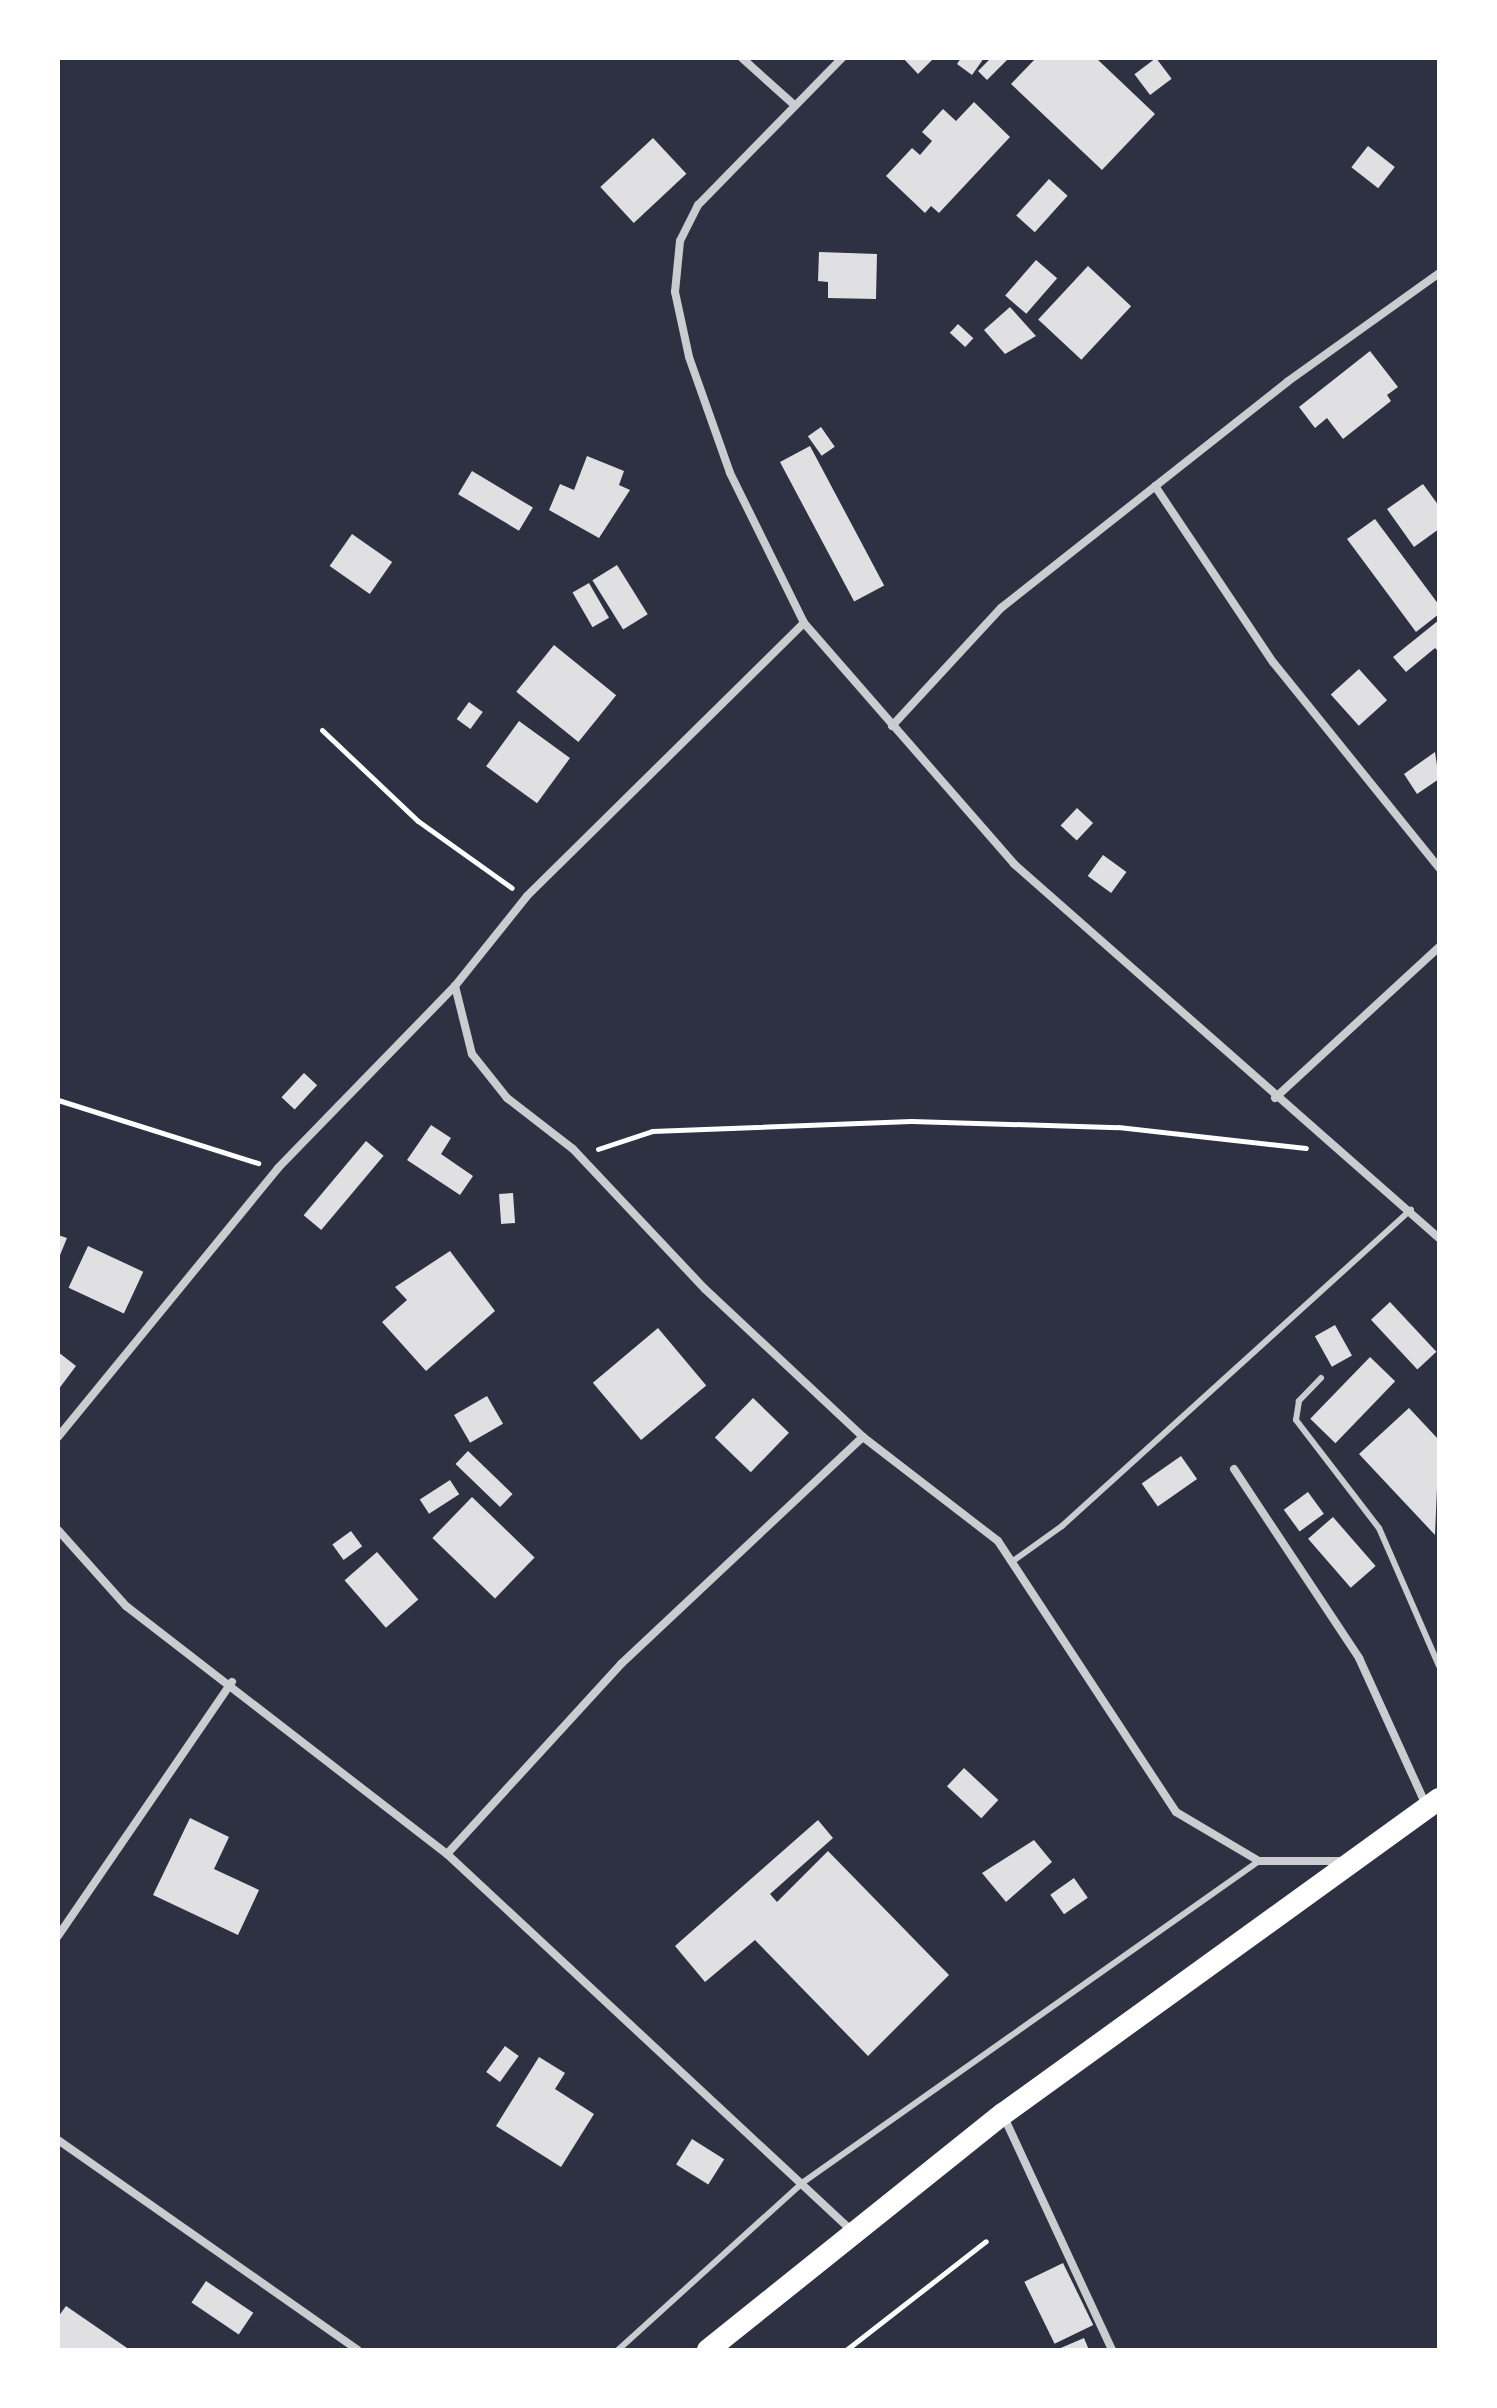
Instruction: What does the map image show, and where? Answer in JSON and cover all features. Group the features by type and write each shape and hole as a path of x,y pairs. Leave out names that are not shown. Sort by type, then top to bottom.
{"highway":[{"path":"708,2350 1003,2114 1433,1803"}],"street":[{"path":"742,58 792,103"},
{"path":"842,58 792,103 698,205 680,241 675,292 689,357 730,473 804,623 1014,864 1275,1098 1411,1210 1439,1238"},
{"path":"892,726 1001,608 1155,486 1439,273"},
{"path":"1155,486 1273,662 1439,868"},
{"path":"58,1437 278,1168 455,986 527,896 804,623"},
{"path":"1275,1098 1439,947"},
{"path":"455,986 462,1031 486,1075 573,1149 705,1289 863,1437 978,1522 1013,1561 1043,1619 1176,1812 1259,1861 1354,1861"},
{"path":"447,1854 621,1664 863,1437"},
{"path":"1234,1469 1359,1658 1433,1803"},
{"path":"58,1530 126,1606 232,1682 447,1854 854,2233"},
{"path":"58,1936 232,1682"},
{"path":"1003,2114 1112,2350"},
{"path":"58,2140 358,2350"}],"lane":[{"path":"1013,1561 1062,1526 1411,1210"},
{"path":"1321,1378 1299,1401 1296,1420 1379,1528 1439,1666"},
{"path":"618,2350 802,2183 1259,1861"}],"path":[{"path":"322,730 442,840 527,896"},
{"path":"58,1100 278,1168"},
{"path":"573,1149 625,1145 652,1131 911,1121 1118,1127 1284,1148 1331,1147"},
{"path":"846,2350 986,2241"}],"building":[{"path":"903,58 934,58 918,74"},
{"path":"961,58 984,58 972,75 957,64"},
{"path":"991,58 1009,58 987,80 978,71"},
{"path":"1036,58 1096,58 1155,114 1102,170 1011,84"},
{"path":"1156,58 1172,79 1150,95 1134,74"},
{"path":"974,102 1010,137 939,213 931,206 925,213 886,176 912,148 920,155 932,141 922,132 943,109 956,121"},
{"path":"653,138 686,174 634,223 600,187"},
{"path":"1368,146 1395,167 1378,188 1351,167"},
{"path":"1049,179 1068,196 1035,232 1016,215"},
{"path":"819,252 877,254 876,299 828,298 828,282 818,281"},
{"path":"1036,260 1057,278 1026,314 1005,295"},
{"path":"1088,266 1131,306 1081,360 1038,319"},
{"path":"1010,307 1036,336 1005,354 984,330"},
{"path":"958,324 973,338 965,347 950,333"},
{"path":"1370,351 1398,387 1387,395 1391,401 1343,439 1327,418 1315,428 1299,407"},
{"path":"821,427 835,447 822,456 808,436"},
{"path":"810,446 884,586 854,601 780,462"},
{"path":"587,456 624,471 619,485 630,490 599,538 549,510 560,484 574,490"},
{"path":"472,471 533,508 519,531 458,494"},
{"path":"1423,484 1439,506 1439,529 1414,547 1387,509"},
{"path":"1375,519 1439,605 1439,614 1416,632 1347,539"},
{"path":"352,534 392,562 370,594 330,566"},
{"path":"617,565 648,614 623,630 592,580"},
{"path":"589,583 609,618 593,627 573,592"},
{"path":"1439,620 1439,652 1435,648 1406,672 1393,657"},
{"path":"554,645 616,695 578,742 516,692"},
{"path":"1359,669 1387,700 1359,726 1331,694"},
{"path":"469,702 483,712 470,729 457,719"},
{"path":"519,721 570,758 537,803 486,766"},
{"path":"1435,752 1439,779 1417,794 1404,774"},
{"path":"1077,808 1093,823 1077,841 1061,826"},
{"path":"1103,855 1126,872 1111,893 1088,876"},
{"path":"304,1073 317,1085 295,1109 281,1097"},
{"path":"431,1125 451,1138 441,1154 473,1176 460,1195 407,1160"},
{"path":"366,1141 384,1156 321,1230 304,1215"},
{"path":"513,1193 515,1223 501,1224 499,1194"},
{"path":"58,1235 67,1238 58,1260"},
{"path":"88,1246 143,1272 124,1313 69,1288"},
{"path":"450,1251 495,1311 426,1371 382,1322 407,1300 395,1287"},
{"path":"1390,1302 1436,1352 1417,1369 1371,1320"},
{"path":"1335,1325 1352,1356 1332,1367 1315,1336"},
{"path":"658,1328 706,1385 641,1440 593,1383"},
{"path":"58,1352 76,1366 58,1390"},
{"path":"1370,1357 1395,1381 1335,1443 1310,1419"},
{"path":"487,1396 503,1424 470,1443 454,1415"},
{"path":"753,1398 789,1433 751,1472 715,1438"},
{"path":"1409,1408 1439,1440 1435,1535 1359,1454"},
{"path":"468,1451 513,1494 500,1507 455,1464"},
{"path":"1181,1456 1197,1479 1158,1506 1142,1484"},
{"path":"450,1480 459,1494 429,1514 420,1500"},
{"path":"1308,1492 1324,1514 1300,1531 1284,1510"},
{"path":"472,1497 535,1557 495,1598 432,1538"},
{"path":"1333,1517 1376,1566 1351,1588 1308,1539"},
{"path":"351,1531 362,1546 344,1560 332,1545"},
{"path":"377,1552 418,1600 386,1628 345,1580"},
{"path":"964,1768 998,1800 981,1818 947,1786"},
{"path":"190,1818 229,1837 214,1869 259,1890 238,1935 153,1895"},
{"path":"818,1820 833,1838 770,1894 777,1902 828,1851 949,1975 868,2056 755,1940 705,1982 675,1946"},
{"path":"1034,1840 1052,1862 1006,1902 982,1873"},
{"path":"1074,1878 1088,1898 1064,1914 1050,1895"},
{"path":"505,2046 519,2056 500,2082 486,2072"},
{"path":"539,2057 565,2073 555,2089 594,2114 561,2167 496,2126"},
{"path":"692,2139 724,2159 708,2185 676,2164"},
{"path":"1063,2263 1093,2325 1055,2344 1024,2282"},
{"path":"206,2281 253,2313 239,2334 191,2303"},
{"path":"66,2306 130,2350 58,2350 58,2317"},
{"path":"1084,2338 1089,2350 1056,2350"}]}
